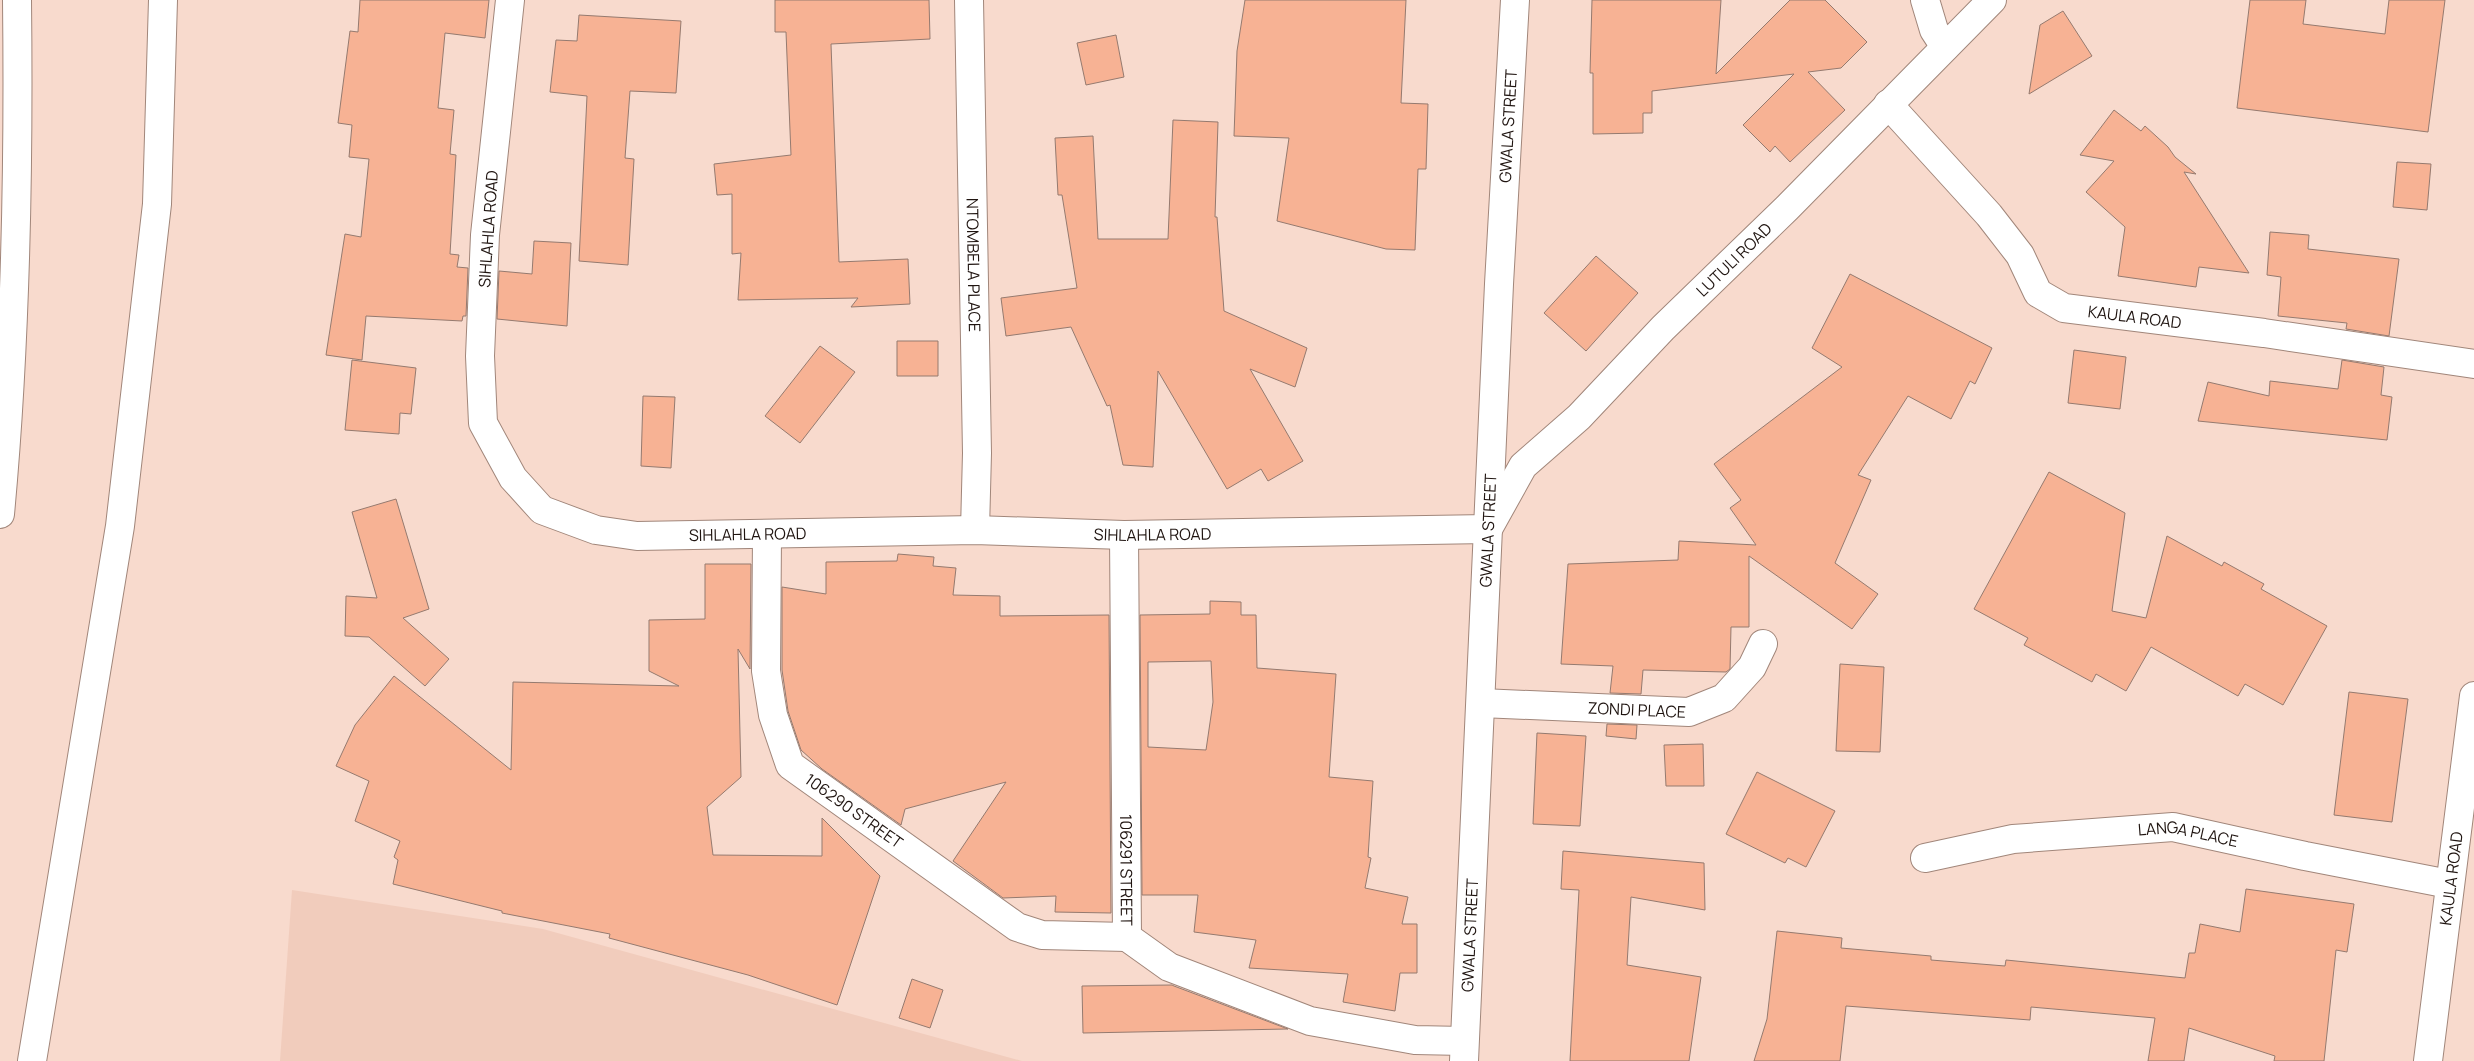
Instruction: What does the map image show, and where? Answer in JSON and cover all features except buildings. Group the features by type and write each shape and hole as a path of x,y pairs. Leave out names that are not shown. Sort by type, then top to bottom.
{"main road":[{"path":"0,514 8,424 16,279 19,123 17,0"},
{"path":"32,1061 120,526 157,204 163,0"},
{"name":"SIHLAHLA ROAD","path":"510,0 485,235 480,356 483,423 513,478 542,510 596,530 637,536 975,530 1124,535 1488,529"},
{"name":"NTOMBELA PLACE","path":"969,0 977,453 975,530"},
{"name":"GWALA STREET","path":"1464,1051 1515,0"},
{"path":"1925,0 1934,30 1945,47"},
{"name":"LUTULI ROAD","path":"1488,529 1523,466 1579,417 1663,328 1787,208 1992,0"},
{"name":"KAULA ROAD","path":"1888,104 1989,215 2020,255 2038,293 2064,308 2474,364"},
{"name":"106290 STREET","path":"767,535 766,671 773,715 790,765 1016,928 1042,935 1127,937"},
{"name":"106291 STREET","path":"1124,535 1127,937 1169,967 1310,1021 1464,1051"},
{"name":"ZONDI PLACE","path":"1481,704 1689,712 1724,698 1752,666 1763,644"},
{"name":"KAULA ROAD","path":"2428,1061 2474,696"},
{"name":"LANGA PLACE","path":"1925,858 2014,839 2173,826 2305,856 2449,884"}],"shaded area":[{"path":"292,890 543,929 1022,1061 280,1061"}]}
